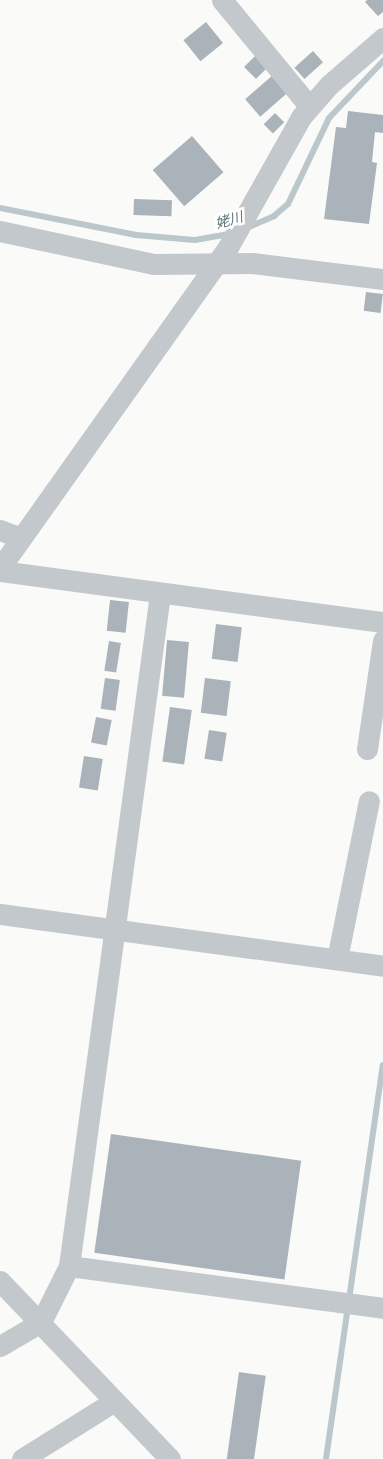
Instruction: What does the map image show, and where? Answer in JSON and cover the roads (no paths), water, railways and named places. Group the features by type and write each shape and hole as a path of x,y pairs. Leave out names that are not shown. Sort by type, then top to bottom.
{"street":[{"path":"222,0 309,106"},
{"path":"383,38 309,106 222,256 0,569 160,594 383,622"},
{"path":"0,231 154,264 222,256 252,263 383,280"},
{"path":"0,530 21,538"},
{"path":"0,1346 41,1322 69,1266 160,594"},
{"path":"367,749 383,640"},
{"path":"337,959 368,801"},
{"path":"0,914 383,966"},
{"path":"69,1266 383,1308"},
{"path":"0,1281 41,1322 113,1402 170,1459"},
{"path":"22,1459 113,1402"}],"waterway":[{"name":"姥川","path":"244,229 274,216 288,204 329,118 383,61"},
{"name":"姥川","path":"0,208 136,235 195,240 230,234"},
{"path":"326,1459 383,1065"}]}
